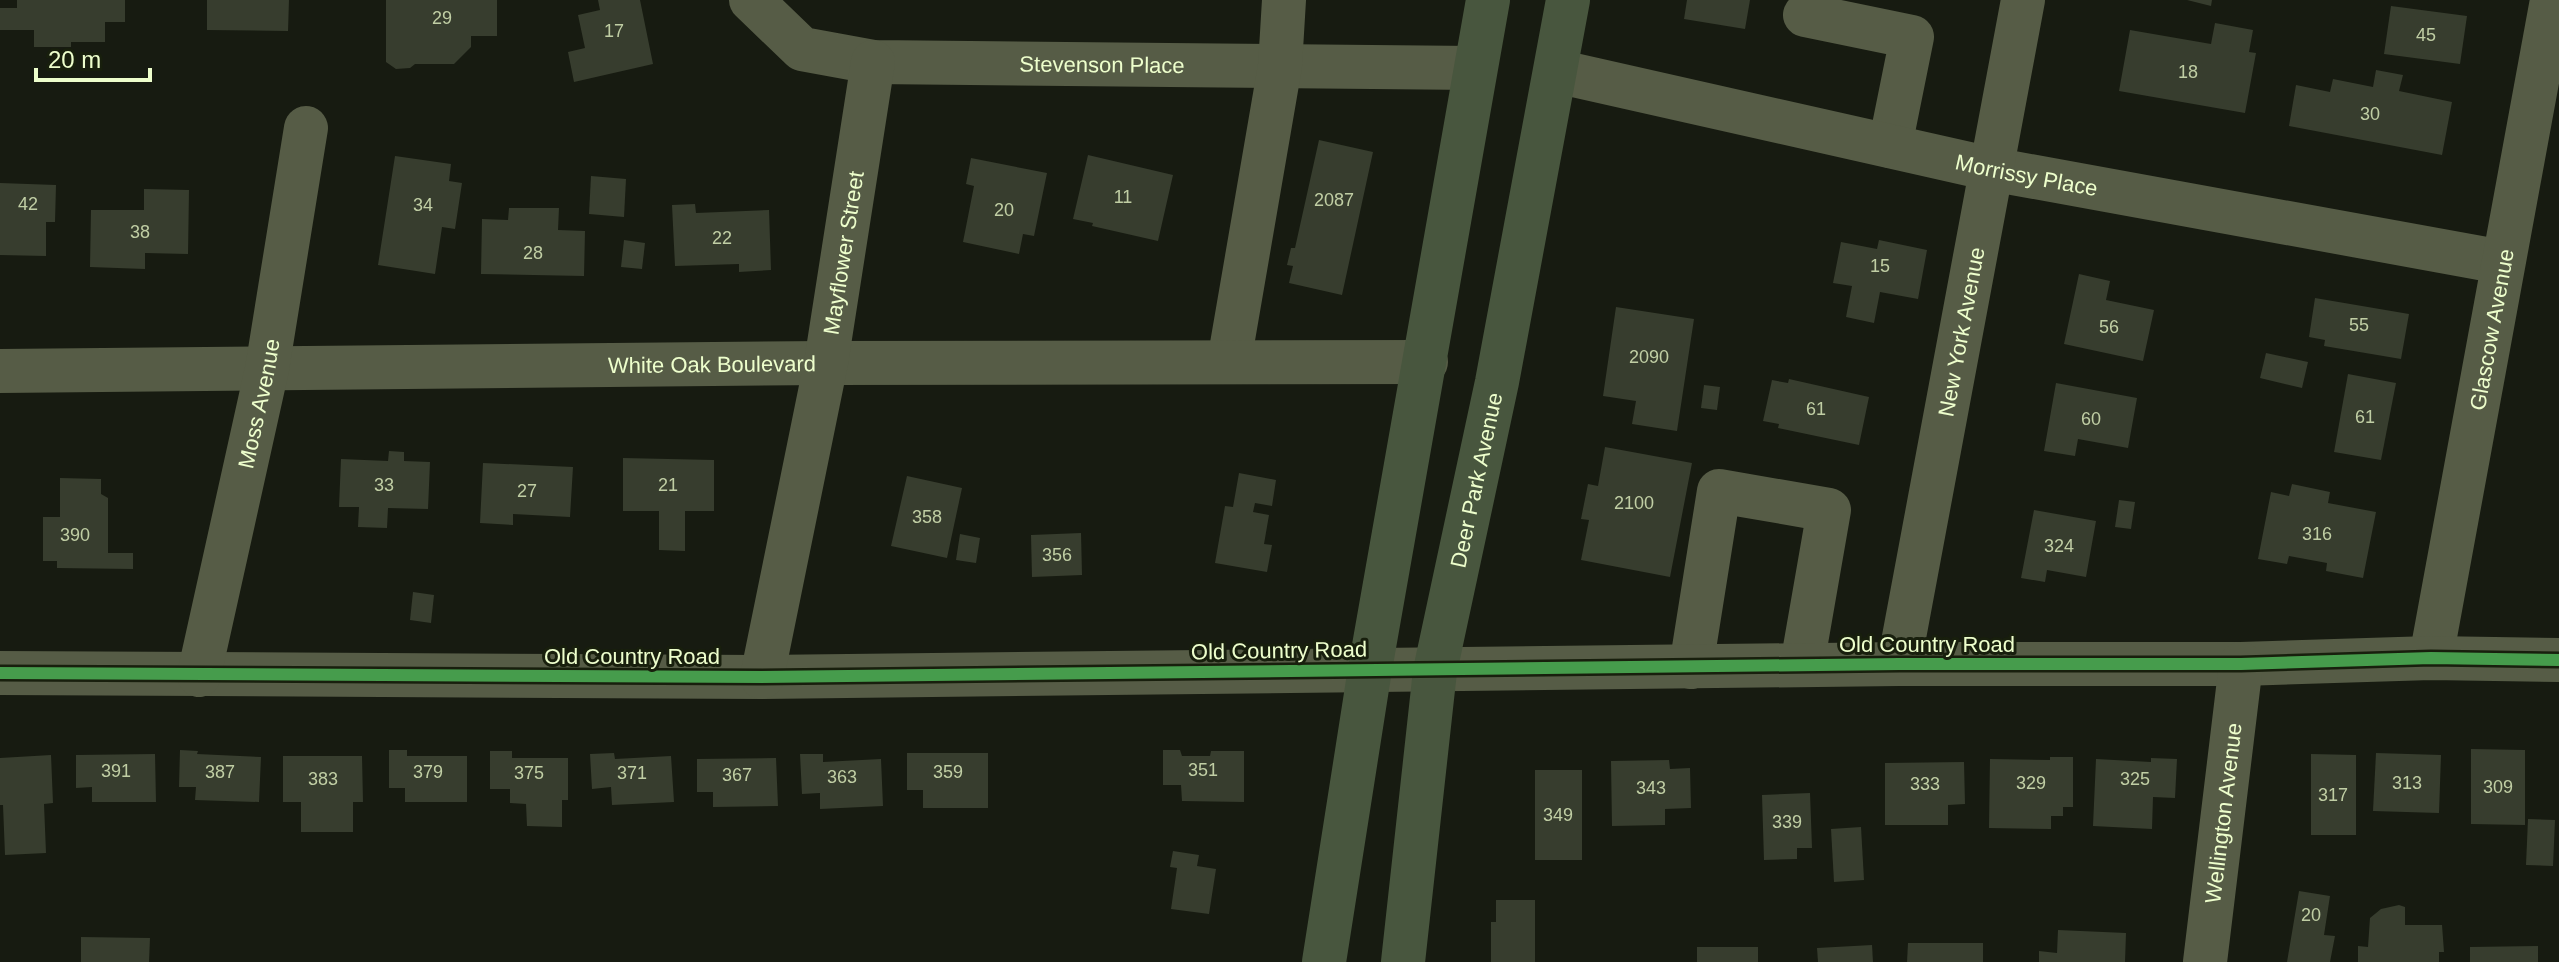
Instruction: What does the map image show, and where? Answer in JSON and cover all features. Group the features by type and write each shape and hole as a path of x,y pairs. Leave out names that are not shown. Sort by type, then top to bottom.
{"main road":[{"path":"1324,962 1370,669 1488,0"},
{"name":"Deer Park Avenue","path":"1403,962 1435,671 1497,382 1568,0"}],"street":[{"name":"Stevenson Place","path":"751,0 802,49 873,62 1475,68"},
{"path":"1229,362 1280,66 1284,0"},
{"name":"New York Avenue","path":"1899,664 2023,0"},
{"name":"Glascow Avenue","path":"2431,658 2552,0"},
{"path":"1805,15 1912,37 1890,146"},
{"name":"Mayflower Street","path":"762,677 826,363 873,62"},
{"name":"Morrissy Place","path":"1556,71 1991,169 2502,262"},
{"name":"Moss Avenue","path":"199,675 267,369 306,128"},
{"name":"White Oak Boulevard","path":"0,371 826,363 1426,362"},
{"path":"1691,667 1719,491 1829,510 1802,665"},
{"name":"Old Country Road","path":"0,673 762,677 1899,664 2241,664 2431,658 2559,660"},
{"name":"Wellington Avenue","path":"2205,962 2241,664"}],"building":[{"path":"17,0 125,0 125,22 105,22 105,42 71,42 71,47 34,47 34,30 0,30 0,8 17,8"},
{"path":"207,0 289,0 288,31 207,30"},
{"path":"386,0 497,0 497,36 471,36 471,47 454,64 415,64 410,68 396,69 386,62"},
{"path":"598,0 640,0 653,64 574,82 568,52 585,48 578,15 600,10"},
{"path":"1687,0 1750,0 1745,29 1684,19"},
{"path":"2187,0 2212,0 2211,6"},
{"path":"2391,6 2467,16 2460,64 2384,54"},
{"path":"2215,23 2253,30 2249,52 2256,53 2245,113 2119,91 2130,30 2211,44"},
{"path":"2376,70 2403,75 2399,91 2452,102 2442,155 2289,126 2296,85 2330,92 2333,79 2373,87"},
{"path":"1319,140 1373,152 1342,295 1289,283 1293,266 1287,265 1291,248 1295,248"},
{"path":"1088,155 1173,175 1158,241 1073,219"},
{"path":"395,156 451,164 449,181 462,183 455,229 442,227 435,274 378,265"},
{"path":"971,158 1047,173 1034,236 1023,234 1019,254 963,242 974,186 966,184"},
{"path":"591,176 626,179 624,217 589,214"},
{"path":"0,183 56,185 55,222 46,222 46,256 0,255"},
{"path":"144,189 189,190 188,254 145,253 145,269 90,267 91,210 144,210"},
{"path":"695,204 696,213 769,210 771,270 739,272 739,264 675,266 672,205"},
{"path":"509,208 559,208 558,230 585,231 584,276 481,274 482,219 508,220"},
{"path":"624,240 645,243 642,269 621,267"},
{"path":"1879,240 1927,250 1918,299 1880,292 1874,323 1846,317 1852,286 1833,283 1841,242 1877,249"},
{"path":"2079,274 2110,281 2106,300 2154,310 2143,361 2064,344"},
{"path":"2315,298 2409,314 2401,359 2324,346 2325,340 2309,337"},
{"path":"1616,307 1694,319 1677,431 1632,424 1636,401 1603,396"},
{"path":"2266,353 2308,362 2302,388 2260,378"},
{"path":"2348,374 2396,383 2381,460 2334,452"},
{"path":"1789,379 1869,397 1859,445 1778,428 1779,424 1763,421 1772,380 1788,383"},
{"path":"2056,383 2137,398 2128,448 2078,439 2075,456 2044,451"},
{"path":"1704,385 1720,387 1717,410 1701,408"},
{"path":"1605,447 1692,463 1670,577 1581,560 1589,520 1581,519 1588,484 1598,486"},
{"path":"389,451 404,452 404,461 430,462 428,509 388,508 387,528 358,527 359,507 339,507 341,459 388,461"},
{"path":"623,458 714,460 714,511 685,511 685,551 659,550 659,511 623,511"},
{"path":"483,463 573,467 570,517 513,514 513,525 480,523"},
{"path":"1239,473 1276,480 1272,506 1255,503 1253,512 1269,515 1264,544 1272,545 1267,572 1215,563 1225,506 1233,507"},
{"path":"907,476 962,488 947,558 891,546"},
{"path":"60,478 101,479 101,494 108,498 108,553 133,553 133,569 57,568 57,561 43,561 43,517 60,517"},
{"path":"2292,484 2330,492 2328,503 2376,512 2363,578 2326,571 2327,563 2289,556 2287,564 2258,559 2271,492 2289,496"},
{"path":"2119,500 2135,502 2131,529 2115,527"},
{"path":"2034,510 2096,521 2086,577 2047,570 2045,582 2021,578"},
{"path":"1081,533 1082,575 1032,577 1031,535"},
{"path":"960,534 980,538 976,563 956,560"},
{"path":"413,592 434,595 431,623 410,620"},
{"path":"2471,749 2525,750 2525,825 2471,824"},
{"path":"180,750 198,751 197,754 261,757 259,802 195,800 196,787 179,787"},
{"path":"389,750 407,750 407,756 467,756 467,802 405,802 405,788 389,788"},
{"path":"1163,750 1180,750 1182,756 1210,756 1211,751 1244,751 1244,802 1182,801 1181,785 1163,785"},
{"path":"490,751 512,751 512,758 568,758 568,800 562,800 562,827 527,826 526,804 510,803 510,789 490,789"},
{"path":"614,753 615,759 671,756 674,802 612,805 611,787 592,789 590,754"},
{"path":"907,753 988,753 988,808 923,808 923,790 907,790"},
{"path":"2376,753 2441,755 2439,813 2373,811"},
{"path":"155,754 156,802 92,802 92,787 76,788 76,755"},
{"path":"800,754 823,754 823,762 881,759 883,806 820,809 820,793 802,794"},
{"path":"2311,754 2356,755 2356,835 2311,835"},
{"path":"51,755 53,803 44,804 46,853 5,855 3,805 0,805 0,758"},
{"path":"283,756 362,756 363,802 353,802 353,832 301,832 301,802 283,802"},
{"path":"2050,757 2073,757 2073,807 2063,807 2063,816 2051,816 2051,829 1989,828 1990,759 2050,760"},
{"path":"776,758 778,806 713,807 713,792 697,792 697,759"},
{"path":"2151,758 2177,759 2175,798 2153,797 2152,829 2093,826 2096,759 2151,762"},
{"path":"1669,760 1670,769 1690,768 1691,808 1665,809 1665,825 1612,826 1611,761"},
{"path":"1964,762 1965,804 1948,805 1948,825 1885,825 1885,763"},
{"path":"1535,770 1582,770 1582,860 1535,860"},
{"path":"1810,793 1812,848 1797,848 1797,859 1764,860 1762,795"},
{"path":"2528,819 2555,820 2553,866 2526,865"},
{"path":"1861,827 1864,880 1834,882 1831,829"},
{"path":"1173,851 1199,855 1197,866 1216,869 1209,914 1171,909 1177,868 1170,867"},
{"path":"2299,891 2330,896 2324,935 2335,936 2330,962 2287,962"},
{"path":"1496,900 1535,900 1535,962 1491,962 1491,922 1496,922"},
{"path":"2399,905 2405,907 2405,925 2442,925 2444,952 2439,952 2439,962 2358,962 2358,946 2368,947 2370,918 2381,909"},
{"path":"2058,930 2126,933 2125,962 2039,962 2039,951 2057,953"},
{"path":"81,937 150,938 149,962 81,962"},
{"path":"1908,943 1983,943 1983,962 1907,962"},
{"path":"1872,945 1873,962 1818,962 1817,948"},
{"path":"2538,946 2538,962 2470,962 2470,947"},
{"path":"1697,947 1758,947 1758,962 1697,962"}],"cycle path":[{"path":"0,673 762,677 1899,664 2241,664 2431,658 2559,660"}]}
